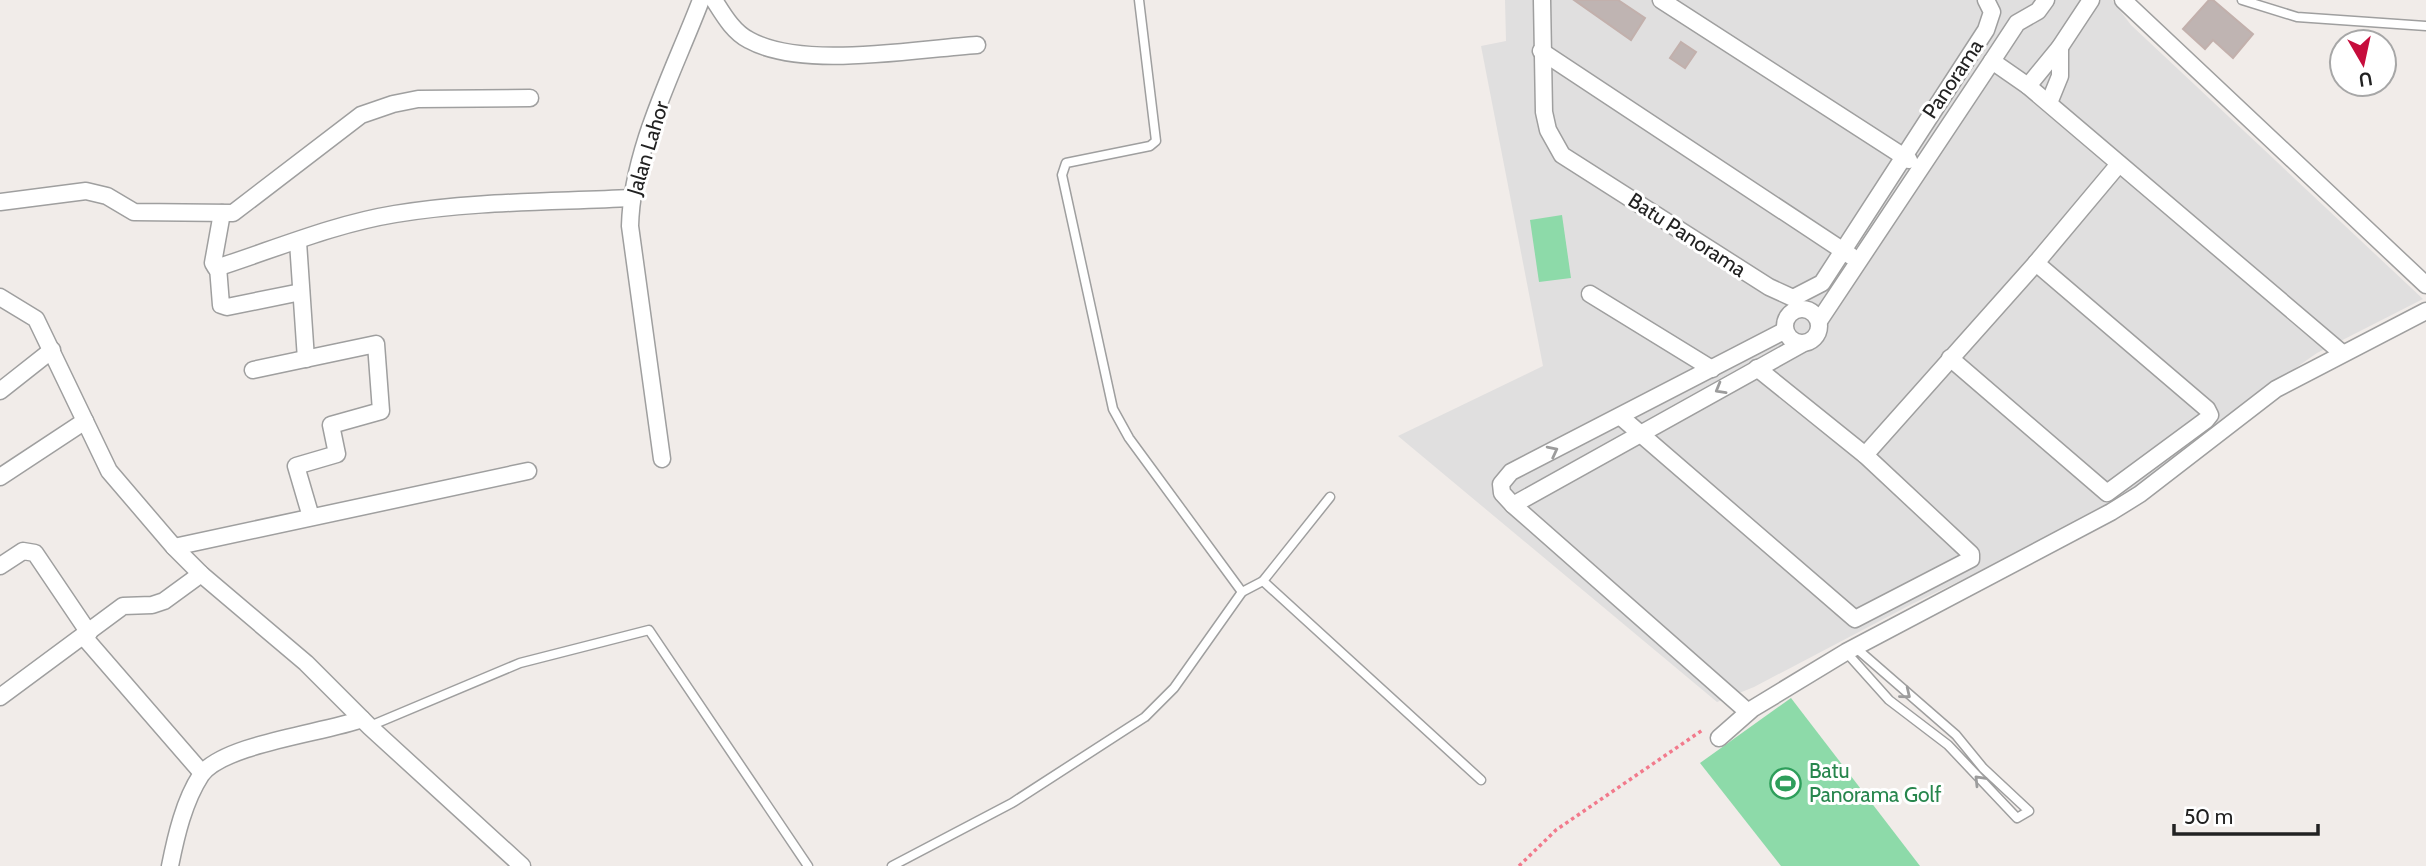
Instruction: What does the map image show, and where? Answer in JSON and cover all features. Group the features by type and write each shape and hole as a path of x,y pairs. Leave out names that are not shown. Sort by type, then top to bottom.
{"street":[{"name":"Jalan Lahor","path":"662,459 630,226 631,198 653,124 701,0"},
{"path":"714,0 726,19 747,40 775,51 812,56 977,45"},
{"name":"Batu Panorama","path":"1542,0 1544,112 1548,130 1562,155 1769,287 1792,305"},
{"path":"1661,0 1923,169"},
{"path":"1513,505 1812,340 1819,332 1819,321 1923,169 2017,23 2038,11 2046,0"},
{"path":"2028,86 2060,47 2091,0"},
{"path":"2123,0 2136,6 2426,285"},
{"path":"1987,1 2017,23"},
{"name":"Panorama","path":"1903,155 1986,30 1992,12 1987,1"},
{"path":"2049,103 2060,76 2060,47"},
{"path":"1541,51 1860,261"},
{"path":"1992,61 2049,103 2342,353"},
{"path":"0,202 86,191 107,197 134,212 236,212 361,115 418,99 530,97"},
{"path":"1801,344 1791,340 1784,331 1785,320 1792,305 1820,286 1903,155"},
{"path":"1865,455 2119,164"},
{"path":"218,267 333,228 395,214 463,206 631,198"},
{"path":"222,213 213,263 218,267 221,305 227,307 301,292"},
{"path":"298,242 306,359"},
{"path":"1950,358 2107,493 2206,420 2210,415 2207,409 2036,262"},
{"path":"1590,294 1712,369"},
{"path":"0,297 36,319 109,471 174,547 201,574 306,663 366,723 522,866"},
{"path":"1792,305 1812,312 1819,321"},
{"path":"1719,738 1748,712 1851,650 2140,495 2276,389 2426,311"},
{"path":"1748,712 1513,505 1500,490 1503,481 1511,472 1784,331"},
{"path":"253,370 376,344 381,411 331,425 337,454 296,466 311,517"},
{"path":"0,391 52,350"},
{"path":"1622,417 1858,620 1972,557 1865,455 1757,368"},
{"path":"0,477 85,421"},
{"path":"174,547 528,471"},
{"path":"0,566 23,551 35,553 86,635 202,774"},
{"path":"1,695 123,606 152,605 164,601 201,574"},
{"path":"170,866 178,828 202,774 242,750 366,723"}],"lane":[{"path":"1139,0 1156,141 1150,146 1066,163 1062,175 1113,409 1129,438 1242,592"},
{"path":"2242,0 2297,17 2426,26"},
{"path":"892,866 1012,803 1145,717 1174,688 1242,592 1262,581 1330,497"},
{"path":"1262,581 1481,780"},
{"path":"366,723 520,663 649,630 808,866"},
{"path":"1851,650 1956,735 1983,768 2029,811 2017,818 1948,745 1889,700 1851,650"}],"path":[{"path":"1519,866 1556,830 1622,783 1686,744 1707,726"}],"shaded area":[{"path":"1505,0 2112,0 2131,25 2423,299 2317,353 2243,405 2140,488 2084,521 1912,604 1754,687 1717,702 1398,436 1543,366 1481,46 1506,41"}],"green space":[{"path":"1562,215 1571,278 1539,282 1530,220"},
{"name":"Batu Panorama Golf","path":"1791,698 1920,866 1781,866 1700,763"}],"building":[{"path":"1574,0 1618,0 1645,18 1631,40"},
{"path":"2209,0 2213,0 2253,34 2233,58 2213,40 2205,49 2183,29"},
{"path":"1681,42 1696,52 1685,68 1670,58"}],"place":[{"name":"Batu Panorama Golf","path":"1786,783"}]}
